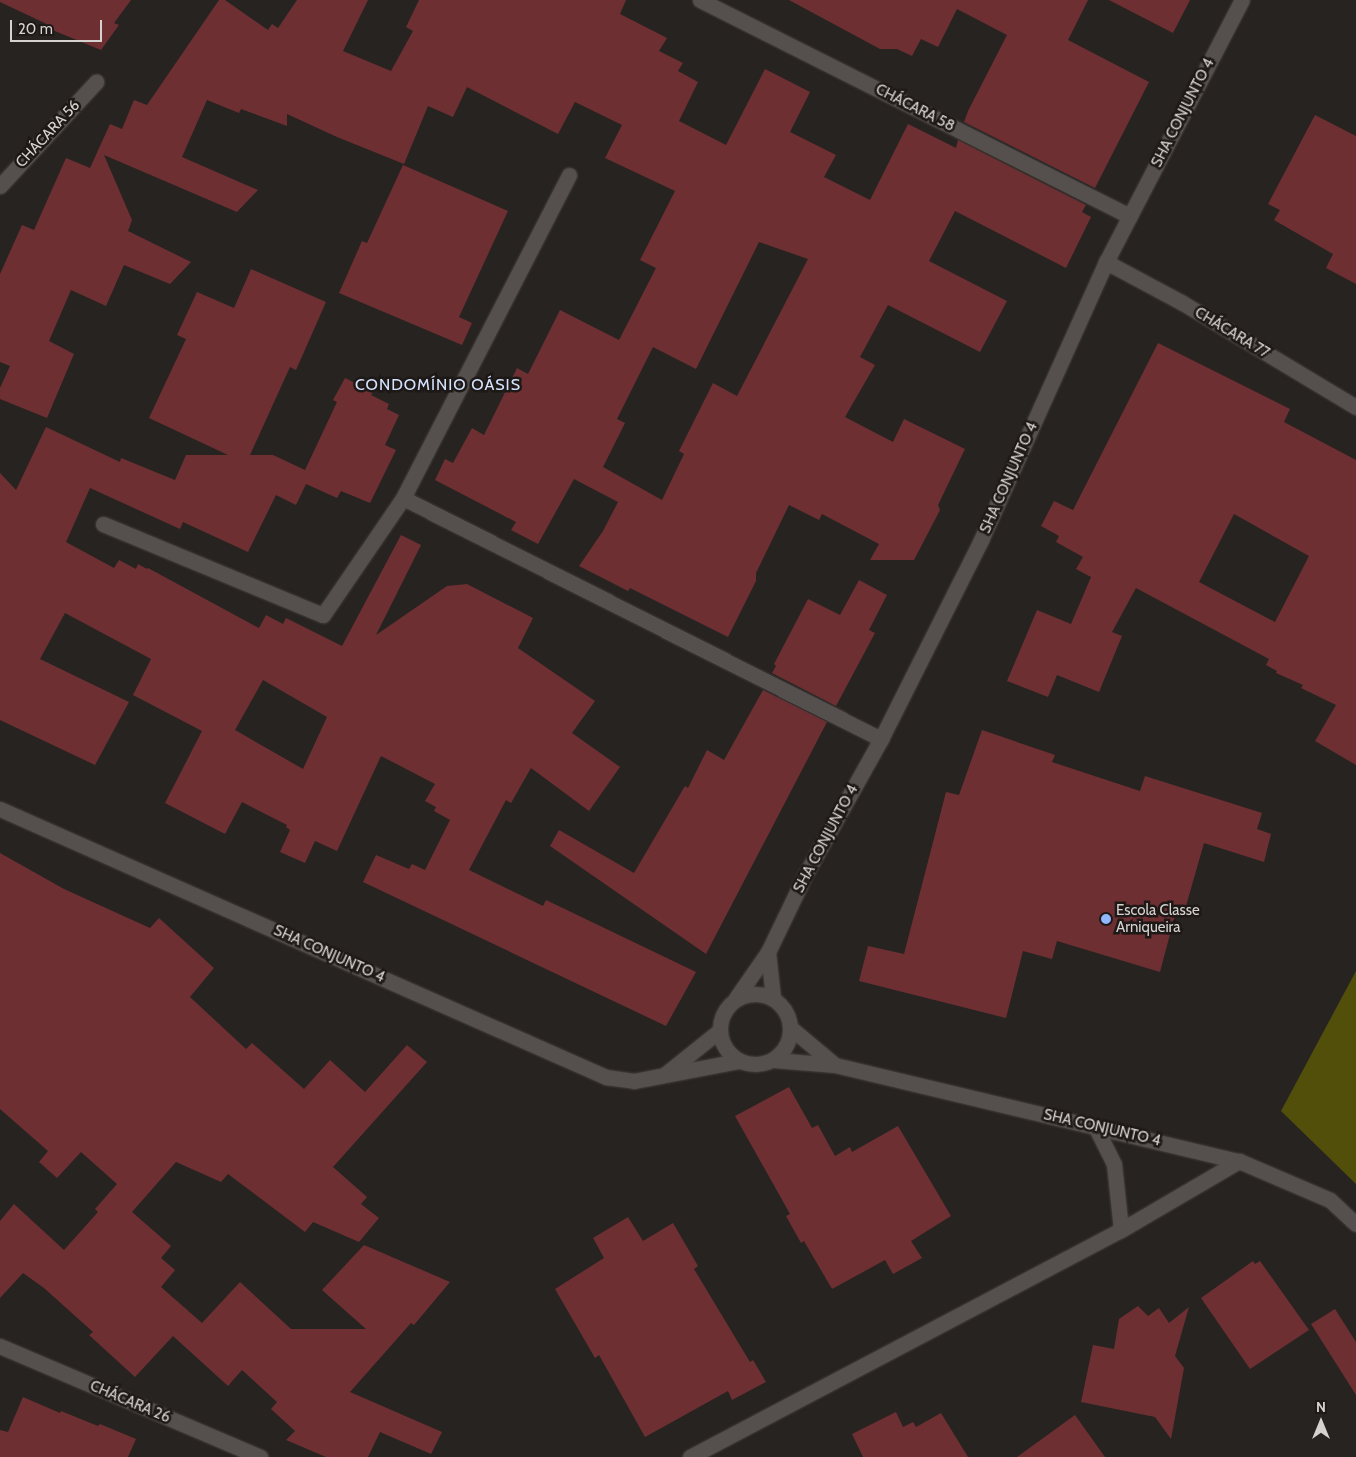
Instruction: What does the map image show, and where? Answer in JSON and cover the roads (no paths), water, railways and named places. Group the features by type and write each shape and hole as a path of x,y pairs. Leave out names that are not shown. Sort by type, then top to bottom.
{"street":[{"name":"CHÁCARA 58","path":"700,0 1130,216"},
{"name":"SHA CONJUNTO 4","path":"736,998 768,952 805,875 880,739 982,540 1106,262 1242,0"},
{"name":"CHÁCARA 56","path":"0,186 96,82"},
{"path":"103,524 324,615 403,498 569,175"},
{"name":"CHÁCARA 77","path":"1106,262 1181,302 1356,407"},
{"path":"403,498 880,739"},
{"name":"SHA CONJUNTO 4","path":"0,809 606,1076 634,1081 661,1078 738,1061"},
{"path":"768,952 773,997"},
{"path":"754,993 773,997 786,1011 792,1029 788,1047 774,1060 756,1066 738,1061 724,1048 719,1031 723,1012 736,998 754,993"},
{"name":"SHA CONJUNTO 4","path":"792,1029 835,1065"},
{"path":"661,1078 719,1031"},
{"name":"SHA CONJUNTO 4","path":"774,1060 835,1065 1239,1161 1330,1200 1356,1224"},
{"path":"1095,1126 1114,1164 1121,1230"},
{"path":"690,1457 1121,1230 1239,1161"},
{"name":"CHÁCARA 26","path":"0,1346 260,1457"}],"place":[{"name":"Escola Classe Arniqueira","path":"1106,919"}],"district":[{"name":"CONDOMÍNIO OÁSIS","path":"438,385"}]}
